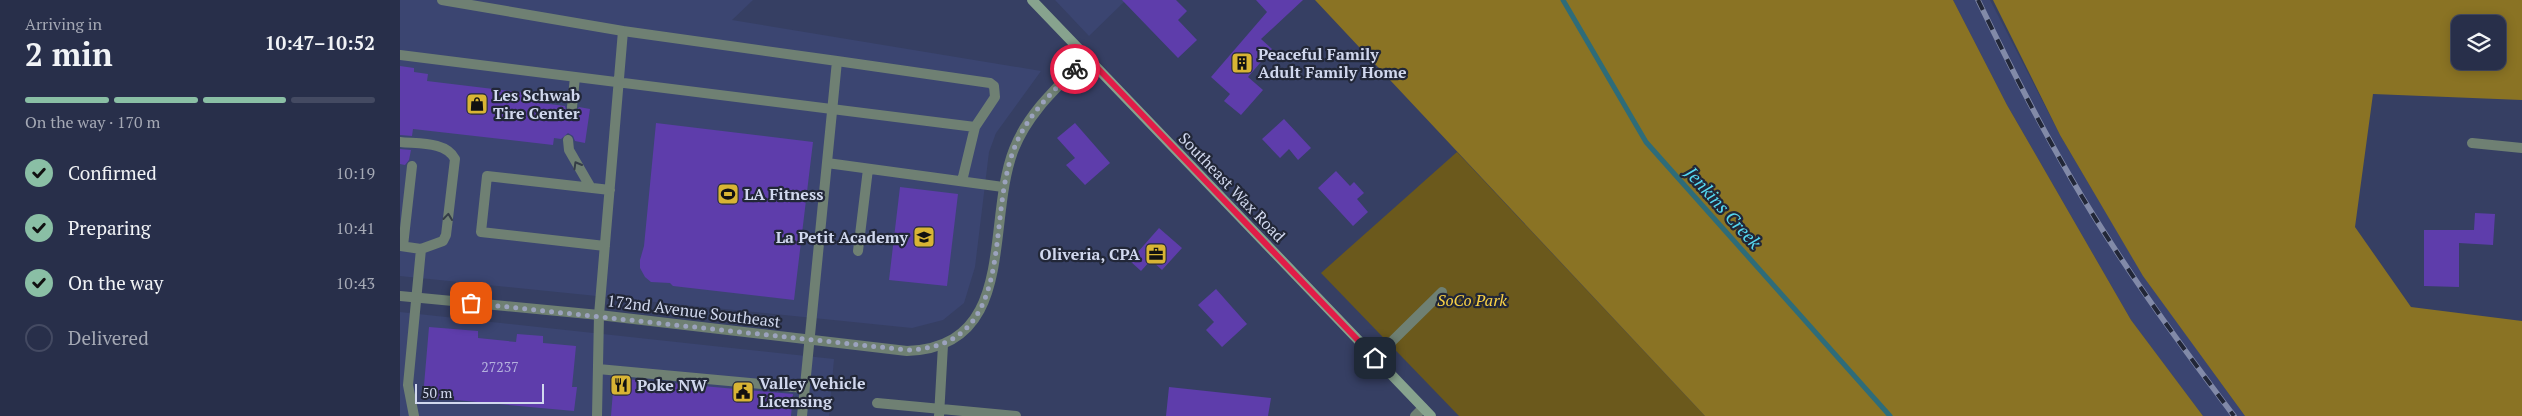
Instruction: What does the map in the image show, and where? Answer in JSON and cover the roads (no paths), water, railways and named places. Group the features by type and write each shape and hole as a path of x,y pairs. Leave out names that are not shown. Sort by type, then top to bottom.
{"street":[{"path":"442,0 623,30 990,83 994,86 995,97 975,127 962,181"},
{"name":"Southeast Wax Road","path":"1032,0 1431,416"},
{"path":"597,416 599,315 623,30"},
{"path":"400,55 975,127"},
{"name":"172nd Avenue Southeast","path":"400,296 599,315 907,350 925,350 943,346 953,340 980,312 988,292 1003,187 1013,150 1024,124 1087,57"},
{"path":"802,416 837,61"},
{"path":"572,106 575,77"},
{"path":"568,140 572,156 591,188"},
{"path":"400,142 445,147 452,153 455,159 446,235 443,241 421,249 402,246 412,166"},
{"path":"2472,143 2522,148"},
{"path":"827,163 1003,187"},
{"path":"858,251 868,169"},
{"path":"605,246 481,232 487,176 610,190"},
{"path":"414,416 408,385 421,249"},
{"path":"1375,358 1442,292"},
{"path":"939,412 943,346"},
{"path":"598,369 804,388"},
{"path":"877,403 939,412 1010,416"},
{"path":"1415,416 1423,408"}],"waterway":[{"name":"Jenkins Creek","path":"1563,0 1646,142 1890,416"}],"railway":[{"path":"1978,0 2034,112 2089,209 2149,299 2234,416"}],"place":[{"name":"Peaceful Family Adult Family Home","path":"1242,63"},
{"name":"Les Schwab Tire Center","path":"477,104"},
{"name":"LA Fitness","path":"728,194"},
{"name":"La Petit Academy","path":"924,237"},
{"name":"Oliveria, CPA","path":"1156,254"},
{"name":"Poke NW","path":"621,385"},
{"name":"Valley Vehicle Licensing","path":"743,392"}],"park label":[{"name":"SoCo Park","path":"1472,300"}]}
